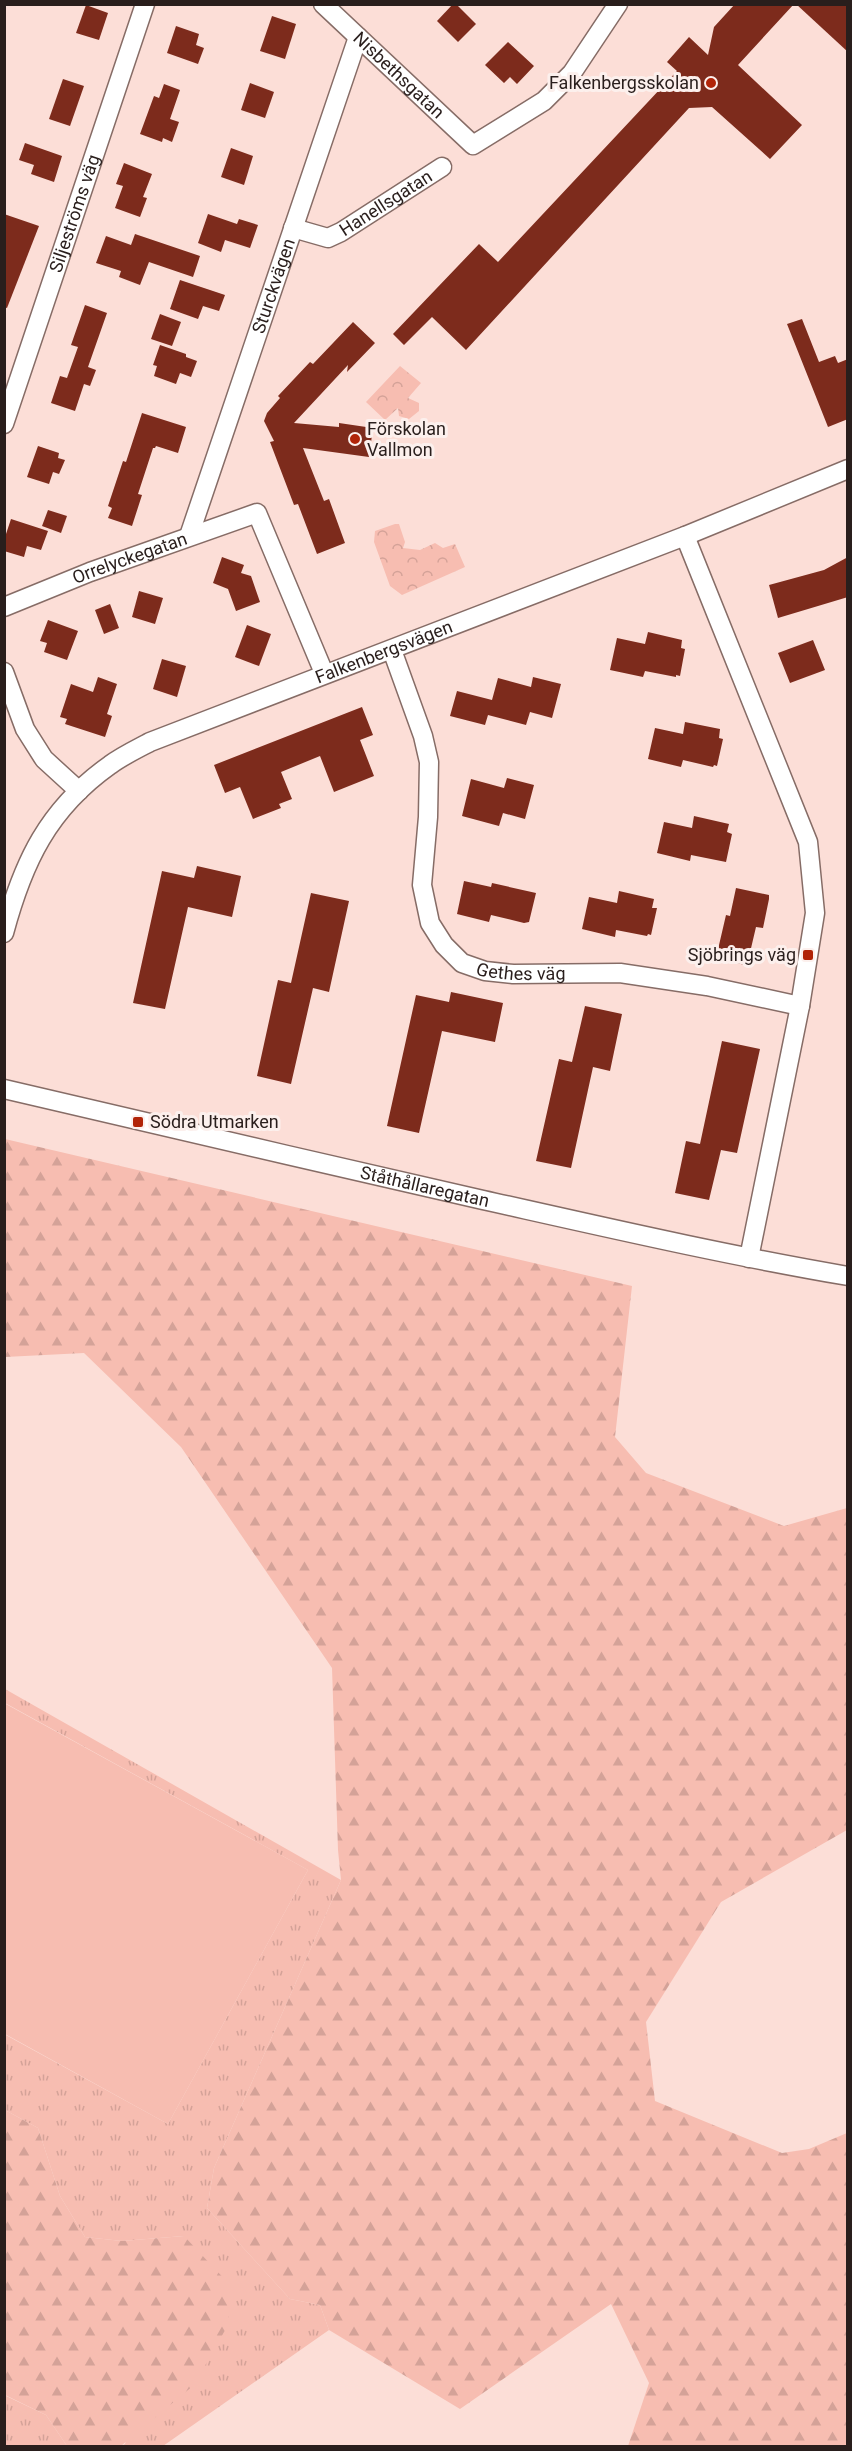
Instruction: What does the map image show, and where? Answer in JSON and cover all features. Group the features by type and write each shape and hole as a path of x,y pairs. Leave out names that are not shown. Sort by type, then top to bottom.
{"street":[{"name":"Siljeströms väg","path":"4,424 145,4"},
{"name":"Nisbethsgatan","path":"323,4 473,145 544,101 572,73 618,4"},
{"name":"Sturckvägen","path":"189,536 358,37"},
{"name":"Hanellsgatan","path":"293,228 328,238 442,167"},
{"name":"Falkenbergsvägen","path":"4,933 16,889 35,846 55,817 79,791 110,764 150,742 685,536 848,469"},
{"name":"Orrelyckegatan","path":"4,607 189,536 257,513 324,674"},
{"path":"685,536 808,842 815,912 800,1006 749,1258"},
{"name":"Gethes väg","path":"392,650 423,736 429,762 428,816 422,885 430,923 444,945 462,963 485,971 513,974 621,973 707,986 800,1006"},
{"path":"4,672 26,729 44,759 79,791"},
{"name":"Ståthållaregatan","path":"4,1089 138,1122 749,1258 848,1276"}],"green space":[{"path":"400,366 421,383 408,398 419,403 419,411 409,419 399,416 398,408 385,420 366,402"},
{"path":"399,524 405,542 403,548 420,550 435,543 443,548 455,544 465,567 402,595 390,586 374,542 375,531"},
{"path":"5,1139 632,1286 615,1437 646,1473 784,1526 847,1508 847,1830 721,1902 646,2022 655,2101 782,2153 809,2149 847,2133 847,2446 628,2446 649,2383 611,2304 460,2409 329,2330 320,2305 290,2299 207,2208 214,2168 341,1880 332,1668 181,1447 84,1353 5,1357"},
{"path":"5,1689 341,1880 214,2168 207,2208 290,2299 320,2305 329,2330 163,2446 121,2446 125,2444 184,2236 122,2241 85,2237 60,2196 38,2128 5,2110 4,2034 168,2124 308,1870 5,1703"},
{"path":"4,1703 308,1870 168,2124 5,2034"},
{"path":"5,2110 38,2128 60,2196 85,2237 122,2241 184,2236 231,2286 228,2325 194,2385 121,2446 67,2446 46,2415 5,2395"},
{"path":"4,2395 46,2415 67,2446 5,2446"}],"building":[{"path":"453,4 456,4 476,24 458,42 437,21"},
{"path":"735,4 794,4 738,65 802,125 770,159 712,107 689,108 466,350 432,317 404,345 393,334 479,244 498,262 677,71 667,62 689,37 708,55 714,27"},
{"path":"796,4 848,4 848,52"},
{"path":"86,5 108,13 99,40 76,33"},
{"path":"272,16 296,24 285,59 260,51"},
{"path":"176,26 199,34 196,45 204,48 198,64 167,53"},
{"path":"508,42 534,66 517,84 510,77 504,83 485,65"},
{"path":"63,79 84,86 70,126 49,119"},
{"path":"250,83 274,92 265,118 241,110"},
{"path":"164,84 180,90 170,119 179,122 172,142 163,138 162,142 140,134 154,96 159,98"},
{"path":"25,143 62,156 54,182 31,174 34,165 19,160"},
{"path":"231,148 253,156 244,185 221,177"},
{"path":"124,163 152,174 143,197 147,198 140,217 115,208 123,186 116,184"},
{"path":"4,214 39,226 7,308 4,307"},
{"path":"208,214 237,224 239,219 258,225 250,248 225,240 221,252 198,243"},
{"path":"135,234 200,256 193,277 149,262 140,285 119,277 121,271 96,263 106,236 131,245"},
{"path":"180,280 225,295 219,311 203,306 198,319 170,309"},
{"path":"85,305 107,313 88,367 96,370 90,386 84,384 75,411 51,403 60,376 67,378 78,347 71,345"},
{"path":"160,314 181,322 172,346 151,339"},
{"path":"802,319 819,362 835,356 838,363 848,359 848,419 828,427 787,324"},
{"path":"353,322 375,343 347,372 348,365 294,423 339,427 339,423 373,428 369,457 303,448 324,501 329,499 345,543 317,554 298,504 294,505 270,442 274,441 264,421 267,413 280,398 278,396 310,362 313,364"},
{"path":"160,345 186,354 186,357 197,361 191,377 180,373 176,384 154,376 157,366 153,365"},
{"path":"142,413 186,427 178,453 156,446 153,448 138,494 142,495 132,526 108,518 112,508 108,506"},
{"path":"38,446 59,453 58,458 65,460 59,474 53,472 49,484 27,477"},
{"path":"48,510 67,516 61,533 42,526"},
{"path":"11,519 48,531 41,550 27,546 24,557 4,551 4,540"},
{"path":"222,557 244,565 241,573 251,576 260,602 236,611 228,589 213,583"},
{"path":"848,557 848,597 778,618 769,585 824,570"},
{"path":"139,591 163,598 155,624 132,617"},
{"path":"110,604 119,628 104,634 95,610"},
{"path":"48,620 78,631 67,660 44,652 47,643 40,641"},
{"path":"247,625 271,634 259,666 235,657"},
{"path":"648,632 682,640 681,648 685,649 680,676 645,671 643,677 610,670 617,638 645,644"},
{"path":"813,640 825,670 790,683 778,653"},
{"path":"162,659 186,666 177,697 153,689"},
{"path":"98,677 117,684 107,714 112,716 105,737 65,724 67,719 60,717 71,684 93,692"},
{"path":"533,677 561,684 552,718 530,712 526,725 488,715 485,725 450,716 457,691 492,700 498,678 531,687"},
{"path":"362,707 373,735 360,740 374,776 334,792 320,756 281,772 292,799 279,804 281,808 253,819 240,787 225,793 214,765"},
{"path":"685,722 720,729 719,738 723,739 717,766 683,760 681,767 648,759 655,728 683,734"},
{"path":"507,778 534,785 525,819 503,813 499,826 462,816 471,779 504,788"},
{"path":"694,816 729,824 727,832 732,834 726,862 691,855 690,861 657,853 664,822 692,828"},
{"path":"197,866 241,876 232,917 188,907 165,1009 133,1003 162,871 194,878"},
{"path":"464,881 491,887 492,883 536,893 529,922 524,923 491,915 489,922 457,914"},
{"path":"736,888 769,895 763,928 756,927 745,965 716,958 726,915 730,916"},
{"path":"619,891 654,899 652,908 657,908 651,935 616,930 615,937 582,929 589,897 617,903"},
{"path":"311,893 349,901 329,992 313,988 291,1084 257,1076 278,980 291,983"},
{"path":"451,992 503,1003 495,1042 442,1031 419,1133 387,1126 416,995 449,1002"},
{"path":"585,1006 622,1014 610,1071 593,1067 571,1168 536,1161 559,1059 572,1062"},
{"path":"722,1041 760,1049 737,1153 721,1150 709,1200 675,1193 686,1141 700,1144"}],"place":[{"name":"Falkenbergsskolan","path":"711,83"},
{"name":"Förskolan Vallmon","path":"355,439"},
{"name":"Sjöbrings väg","path":"808,955"},
{"name":"Södra Utmarken","path":"138,1122"}]}
